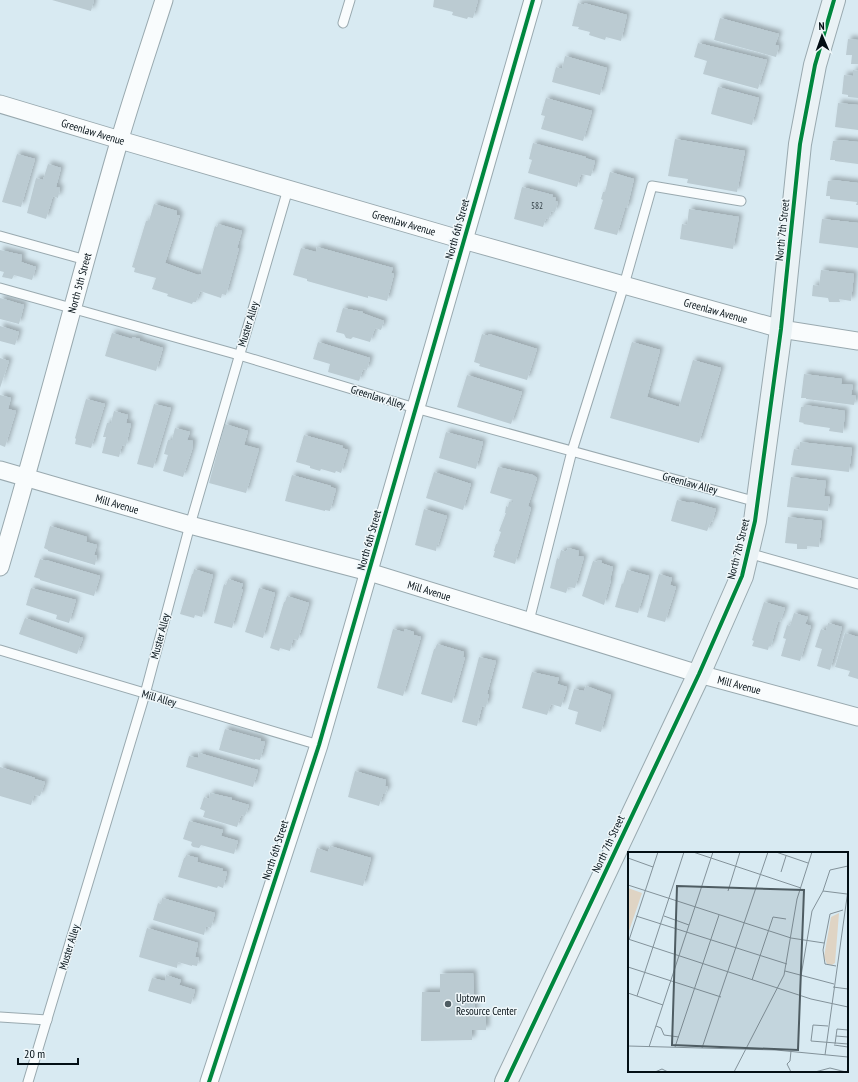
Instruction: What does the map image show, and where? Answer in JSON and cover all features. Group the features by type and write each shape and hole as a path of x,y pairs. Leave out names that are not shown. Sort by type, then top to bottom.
{"street":[{"name":"North 5th Street","path":"0,567 120,140 164,0"},
{"name":"North 6th Street","path":"209,1082 319,745 533,0"},
{"name":"North 7th Street","path":"506,1082 699,674 742,576 755,521 781,329 800,144 815,65 834,0"},
{"name":"Greenlaw Avenue","path":"0,104 288,190 781,329 858,341"},
{"name":"Mill Avenue","path":"0,470 190,525 369,572 699,674 858,717"}],"lane":[{"path":"343,23 350,0"},
{"path":"529,621 572,451 624,285 652,186 741,201"},
{"name":"Muster Alley","path":"28,1082 145,694 190,525 288,190"},
{"path":"0,236 86,260"},
{"name":"Greenlaw Alley","path":"0,288 239,355 415,408 757,502"},
{"path":"747,553 858,584"},
{"name":"Mill Alley","path":"0,650 319,745"},
{"path":"0,1017 47,1020"}],"building":[{"path":"52,0 94,0 91,11"},
{"path":"434,0 478,0 473,18 468,17 467,19 452,15 453,12 433,7"},
{"path":"578,3 584,5 584,3 627,15 621,41 606,37 605,40 589,35 590,32 578,29 579,27 572,26"},
{"path":"720,18 779,34 775,45 779,46 776,57 714,40"},
{"path":"848,39 858,40 858,64 851,64 852,55 846,55"},
{"path":"698,43 767,60 758,89 703,74 707,61 694,57"},
{"path":"565,56 607,68 600,95 552,82 556,67 562,69"},
{"path":"853,70 858,71 858,98 848,97 848,95 842,94 844,75 853,76"},
{"path":"718,87 759,98 752,125 711,114"},
{"path":"546,98 592,111 583,141 541,129 545,116 541,115"},
{"path":"838,103 858,105 858,130 835,127"},
{"path":"675,139 745,151 737,192 687,183 688,179 668,176"},
{"path":"839,140 858,142 858,164 830,160 833,141"},
{"path":"533,143 586,157 585,158 595,161 591,176 581,174 577,187 528,173 532,160 529,159"},
{"path":"17,154 35,159 21,207 2,202"},
{"path":"48,164 61,168 56,187 60,188 58,198 53,196 46,219 27,213 36,178 43,180"},
{"path":"610,172 634,179 627,208 625,208 617,235 594,229 603,200 601,199 603,192 605,192"},
{"path":"833,180 858,183 858,205 856,205 857,202 830,199 830,196 826,196 828,181"},
{"path":"522,187 553,195 552,197 556,198 555,201 558,202 555,212 551,211 549,219 546,218 543,227 514,219"},
{"path":"154,204 177,211 177,215 180,215 165,263 198,275 201,274 215,226 217,227 218,224 242,231 237,248 239,248 226,295 222,294 221,298 200,291 196,302 193,302 192,304 167,296 168,294 152,289 156,278 134,272 135,268 132,267 146,221 149,221"},
{"path":"689,209 739,217 733,249 680,239 682,224 687,225"},
{"path":"822,219 858,223 858,248 819,243"},
{"path":"317,247 393,268 391,273 394,274 387,301 368,296 368,298 307,281 307,279 293,275 301,248 316,252"},
{"path":"0,250 22,255 21,262 36,267 32,280 14,275 12,279 2,277 4,272 0,271"},
{"path":"821,270 854,274 851,301 839,299 840,302 829,302 828,298 812,296 813,285 819,286"},
{"path":"0,298 24,305 19,324 0,319"},
{"path":"343,308 363,312 362,313 384,321 381,330 375,328 370,342 353,337 351,339 346,338 344,334 336,332"},
{"path":"0,326 19,332 15,345 0,341"},
{"path":"112,333 132,339 132,337 140,339 140,341 163,348 156,371 105,356"},
{"path":"482,334 488,336 489,334 537,349 527,380 479,366 480,364 474,362"},
{"path":"318,342 370,358 367,370 363,369 359,381 328,372 330,364 313,359"},
{"path":"632,342 660,350 647,397 679,407 693,360 721,368 699,443 610,418"},
{"path":"0,358 9,361 0,388"},
{"path":"804,374 842,379 841,384 853,385 851,395 856,396 854,405 801,398"},
{"path":"467,375 522,392 511,424 457,407"},
{"path":"0,395 11,398 8,409 16,411 5,447 0,445"},
{"path":"86,399 105,404 91,448 75,444 75,438"},
{"path":"154,404 171,408 153,468 137,464"},
{"path":"805,405 845,411 843,433 829,431 830,428 803,424 804,423 799,422 801,407 805,407"},
{"path":"114,411 128,415 126,423 131,424 126,446 122,445 119,457 102,453 106,437 103,437 107,423 111,423"},
{"path":"225,424 248,431 244,445 259,449 246,493 209,483"},
{"path":"175,428 190,432 187,440 193,441 192,450 183,477 163,471 168,455 164,454 168,440 172,440"},
{"path":"446,432 483,442 476,469 439,458"},
{"path":"304,435 343,446 342,448 348,450 341,473 321,469 320,471 296,462"},
{"path":"800,442 852,448 849,472 791,465 794,449 799,450"},
{"path":"498,467 533,475 537,478 528,506 531,508 515,564 493,557 501,532 499,531 506,513 506,506 508,507 509,502 513,502 513,500 490,493"},
{"path":"434,472 471,484 463,510 426,498"},
{"path":"292,475 331,486 336,489 330,511 285,501"},
{"path":"791,477 826,481 824,496 830,497 828,511 787,507"},
{"path":"677,500 716,509 712,522 711,521 707,531 671,521"},
{"path":"424,509 447,516 436,551 415,545"},
{"path":"788,517 822,521 819,547 807,546 807,549 797,549 797,544 785,543"},
{"path":"50,526 87,537 86,542 97,545 94,555 97,555 95,565 48,551 44,548"},
{"path":"568,548 579,551 578,556 584,557 575,588 568,587 566,593 550,588 557,558 559,559 561,550 566,552"},
{"path":"40,559 100,576 94,596 34,577"},
{"path":"597,560 613,567 604,605 582,596 593,561 597,562"},
{"path":"194,569 213,575 202,617 195,615 194,618 180,614"},
{"path":"627,570 649,576 638,613 615,607"},
{"path":"659,574 672,578 670,585 676,587 665,622 647,617"},
{"path":"228,579 243,584 241,589 243,589 232,628 214,623 224,584 226,585"},
{"path":"31,588 76,600 69,623 56,619 57,615 26,605"},
{"path":"259,588 275,593 263,638 245,632"},
{"path":"287,596 309,603 298,640 293,639 290,651 280,648 279,651 270,648"},
{"path":"764,602 785,608 780,622 778,621 771,646 769,646 768,650 752,646 754,641 752,640"},
{"path":"794,613 808,617 805,624 811,626 800,661 781,656 786,639 783,638 787,625 790,626"},
{"path":"25,618 83,638 77,654 19,634"},
{"path":"828,623 842,627 830,670 817,666 822,649 815,647 821,629 826,631"},
{"path":"393,629 404,632 404,629 414,632 414,635 421,637 403,696 377,688"},
{"path":"845,633 858,637 858,679 848,676 850,671 835,667"},
{"path":"437,644 464,652 463,657 465,657 452,703 421,694 434,649"},
{"path":"479,657 496,661 487,694 489,694 486,707 482,706 477,726 462,722"},
{"path":"532,672 559,678 557,684 567,687 561,707 551,704 547,715 522,708"},
{"path":"586,686 611,695 601,732 575,724 578,712 568,709 574,689 584,691"},
{"path":"225,729 261,739 261,741 265,742 260,760 219,750"},
{"path":"199,753 258,770 253,787 186,767 189,756 198,758"},
{"path":"0,767 45,782 40,796 34,795 31,805 0,796"},
{"path":"355,771 386,780 385,786 388,787 385,794 383,794 379,806 348,797"},
{"path":"210,793 232,798 232,800 249,805 245,816 241,815 237,827 203,817 205,811 200,809 204,797 209,799"},
{"path":"189,821 223,830 221,836 238,841 234,854 201,845 199,848 193,847 191,845 192,842 183,839"},
{"path":"330,846 371,858 363,886 310,872 317,848 328,852"},
{"path":"186,855 198,858 197,862 223,869 222,871 227,872 223,888 218,886 217,888 178,877"},
{"path":"162,898 215,913 211,928 206,926 204,935 153,920 158,903 161,904"},
{"path":"147,928 198,943 195,957 199,958 197,966 178,962 177,968 139,957"},
{"name":"Uptown Resource Center","path":"473,973 475,1015 486,1015 486,1030 472,1030 472,1040 421,1041 422,992 440,992 440,974"},
{"path":"166,975 181,980 179,985 195,990 191,1004 148,991 152,978 165,981"}],"cycle path":[{"path":"209,1082 319,745 533,0"},
{"path":"506,1082 699,674 742,576 755,521 781,329 800,144 815,65 834,0"}],"place":[{"name":"Uptown Resource Center","path":"448,1004"}]}
